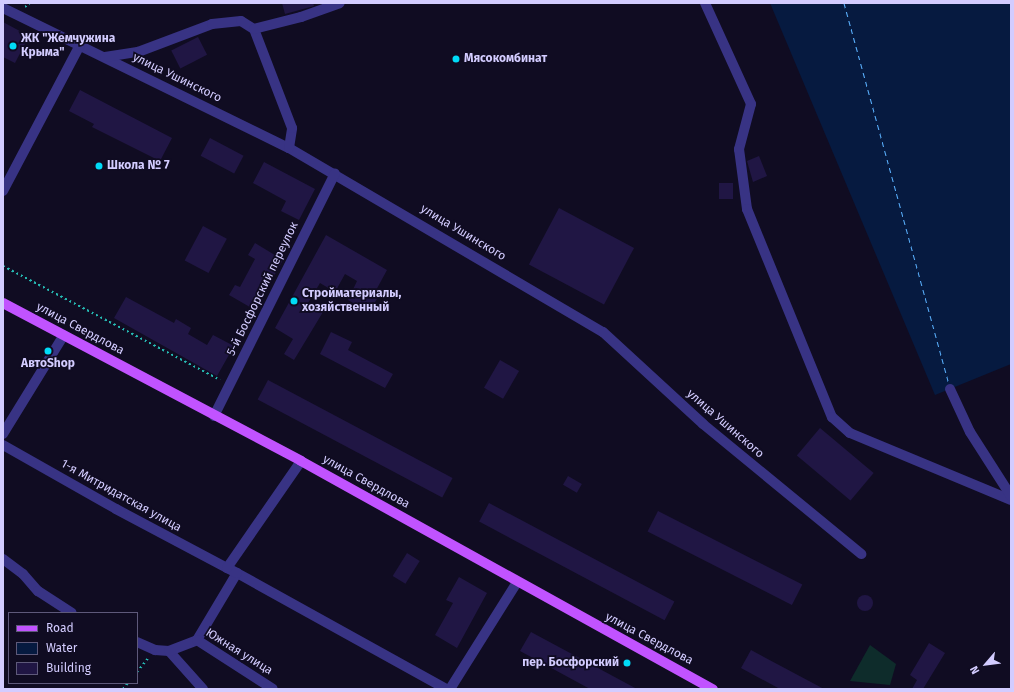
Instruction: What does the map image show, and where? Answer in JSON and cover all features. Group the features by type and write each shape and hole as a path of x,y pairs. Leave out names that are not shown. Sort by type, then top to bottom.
{"main road":[{"name":"улица Свердлова","path":"3,304 301,461 517,582 713,689"}],"street":[{"path":"254,28 301,17 340,3"},
{"path":"705,3 751,104 739,149 747,209 832,416 850,432 1011,500"},
{"name":"улица Ушинского","path":"3,8 289,148 335,173 603,332 704,424 861,554"},
{"path":"104,57 138,52 212,24 241,21 254,28 292,128 289,148"},
{"path":"3,191 80,45"},
{"name":"5-й Босфорский переулок","path":"214,416 335,173"},
{"path":"3,434 64,335"},
{"path":"950,389 970,432 1011,496"},
{"name":"1-я Митридатская улица","path":"3,445 116,510 238,574"},
{"path":"228,568 301,461"},
{"path":"3,559 23,574 38,591 70,612"},
{"path":"197,640 238,574 446,689"},
{"path":"450,689 517,582"},
{"name":"Южная улица","path":"168,651 197,640 273,689"},
{"path":"138,642 155,650 168,651 203,689"}],"path":[{"path":"3,266 230,385"},
{"path":"138,671 155,650"}],"green space":[{"path":"870,645 896,664 890,685 850,681"}],"water":[{"path":"770,3 1011,3 1011,364 935,395"}],"building":[{"path":"282,3 313,3 314,6 285,14"},
{"name":"ЖК \"Жемчужина Крыма\"","path":"3,22 29,36 15,63 3,57"},
{"path":"198,37 207,55 180,68 171,51"},
{"path":"80,90 172,138 160,161 92,127 94,124 69,111"},
{"path":"210,138 244,156 234,173 201,156"},
{"path":"759,156 767,176 753,182 747,161"},
{"path":"264,162 315,189 299,220 281,211 286,201 253,183"},
{"path":"719,183 733,183 733,199 719,199"},
{"path":"559,208 634,248 604,304 529,265"},
{"path":"203,226 227,239 209,273 185,260"},
{"path":"326,235 387,270 374,294 378,297 369,312 348,300 357,281 345,274 335,292 320,283 308,303 323,312 294,360 284,354 293,339 275,328"},
{"path":"255,243 283,260 255,310 229,295 235,285 240,287 255,259 248,255"},
{"path":"126,297 174,323 176,319 191,328 188,334 207,345 213,335 234,346 217,376 114,318"},
{"path":"331,332 352,342 348,350 393,374 385,388 320,354"},
{"path":"500,360 519,371 503,399 484,388"},
{"path":"268,380 453,478 442,498 258,399"},
{"path":"820,428 874,473 850,501 797,456"},
{"path":"568,476 582,484 577,493 563,485"},
{"path":"489,503 674,602 665,620 479,522"},
{"path":"658,511 802,585 792,605 648,531"},
{"path":"407,553 420,561 405,584 393,576"},
{"path":"459,577 487,593 457,648 435,635 453,603 446,600"},
{"path":"865,595 871,597 873,603 871,609 865,611 859,609 857,603 859,597"},
{"path":"531,632 637,689 590,689 520,651"},
{"path":"929,643 945,653 923,689 912,689 917,680 910,675"},
{"path":"751,650 824,689 780,689 741,668"}],"ferry route":[{"path":"844,3 949,384"}],"place":[{"name":"ЖК \"Жемчужина Крыма\"","path":"13,46"},
{"name":"Мясокомбинат","path":"456,59"},
{"name":"Школа № 7","path":"99,166"},
{"name":"Стройматериалы, хозяйственный","path":"294,301"},
{"name":"АвтоShop","path":"48,351"},
{"name":"пер. Босфорский","path":"627,663"}]}
